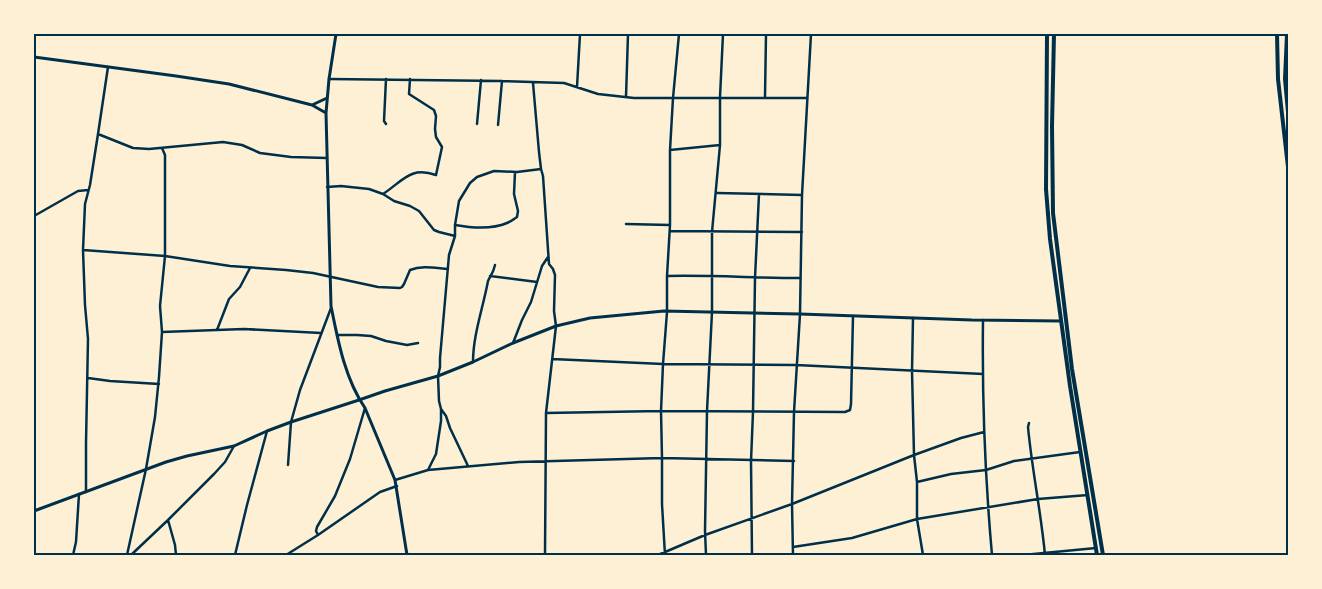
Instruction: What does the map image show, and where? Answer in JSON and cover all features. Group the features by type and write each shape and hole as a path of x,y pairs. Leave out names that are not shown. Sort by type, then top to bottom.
{"main road":[{"path":"1047,34 1047,211 1060,320 1098,555"},
{"path":"1054,34 1052,213 1072,369 1103,555"},
{"path":"1277,34 1279,85 1288,167"},
{"path":"1287,34 1285,60 1288,112"},
{"path":"1047,85 1053,84"}],"street":[{"path":"336,34 326,114 331,306 348,373 395,480 407,555"},
{"path":"577,87 580,34"},
{"path":"626,97 628,34"},
{"path":"665,554 662,504 661,411 670,231 670,150 679,34"},
{"path":"706,555 706,459 712,312 712,232 720,145 723,34"},
{"path":"765,98 766,34"},
{"path":"793,555 794,412 800,314 806,98 811,34"},
{"path":"34,57 229,84 312,105 326,114"},
{"path":"86,492 88,339 83,250 85,204 108,67"},
{"path":"329,79 533,82 564,84 598,94 626,97 806,98"},
{"path":"386,79 384,121 386,124"},
{"path":"384,194 414,172 436,175 442,148 436,137 434,110 409,94 410,79"},
{"path":"477,124 480,80"},
{"path":"498,125 502,81"},
{"path":"533,82 541,169 544,176 549,264 553,268 555,275 554,311 556,326 546,412 545,555"},
{"path":"312,105 327,98"},
{"path":"98,134 133,148 149,149 223,142 242,144 260,153 291,157 327,158"},
{"path":"670,150 720,145"},
{"path":"127,555 146,469 159,384 162,332 160,306 165,256 165,154 162,148"},
{"path":"428,470 436,454 441,421 438,376 449,255 455,236 459,201 470,183 477,177 494,171 515,172 541,169"},
{"path":"455,225 481,228 497,226 508,223 517,216 518,211 514,194 515,172"},
{"path":"328,187 341,186 369,189 384,194 394,201 419,211 434,230 455,236"},
{"path":"34,216 78,191 88,190"},
{"path":"717,194 802,195"},
{"path":"752,555 751,461 759,194"},
{"path":"626,224 670,225"},
{"path":"670,231 802,232"},
{"path":"83,250 165,256 250,268 286,270 378,287 400,288 404,284 410,270 421,267 448,269"},
{"path":"513,343 531,302 542,266 549,255"},
{"path":"473,362 480,312 495,265"},
{"path":"217,330 229,299 240,287 250,268"},
{"path":"667,276 712,275 755,278 800,278"},
{"path":"490,276 537,282"},
{"path":"288,465 290,422 331,306"},
{"path":"34,511 146,469 187,456 234,446 290,422 386,390 438,376 556,326 590,318 667,312 712,312 984,320 1060,320"},
{"path":"546,412 845,412 850,410 851,404 853,316"},
{"path":"913,318 914,455 917,482 917,519 923,555"},
{"path":"984,320 984,432 987,507 992,555"},
{"path":"162,332 244,329 321,333"},
{"path":"337,335 371,336 407,345 418,343"},
{"path":"552,359 663,364 796,365 983,374"},
{"path":"88,378 159,384"},
{"path":"318,535 317,527 335,496 350,459 365,408"},
{"path":"441,409 446,416 468,466"},
{"path":"1029,423 1045,554"},
{"path":"235,555 267,431"},
{"path":"658,555 665,554 752,517 792,504 914,455 984,432"},
{"path":"131,555 225,462 234,446"},
{"path":"917,482 951,474 986,470 1014,462 1080,452"},
{"path":"395,480 428,470 519,462 662,458 794,461"},
{"path":"286,555 380,492 396,486"},
{"path":"73,555 76,542 79,494"},
{"path":"793,547 852,538 917,519 987,507 1088,495"},
{"path":"168,520 176,555"},
{"path":"1023,555 1096,548"}]}
